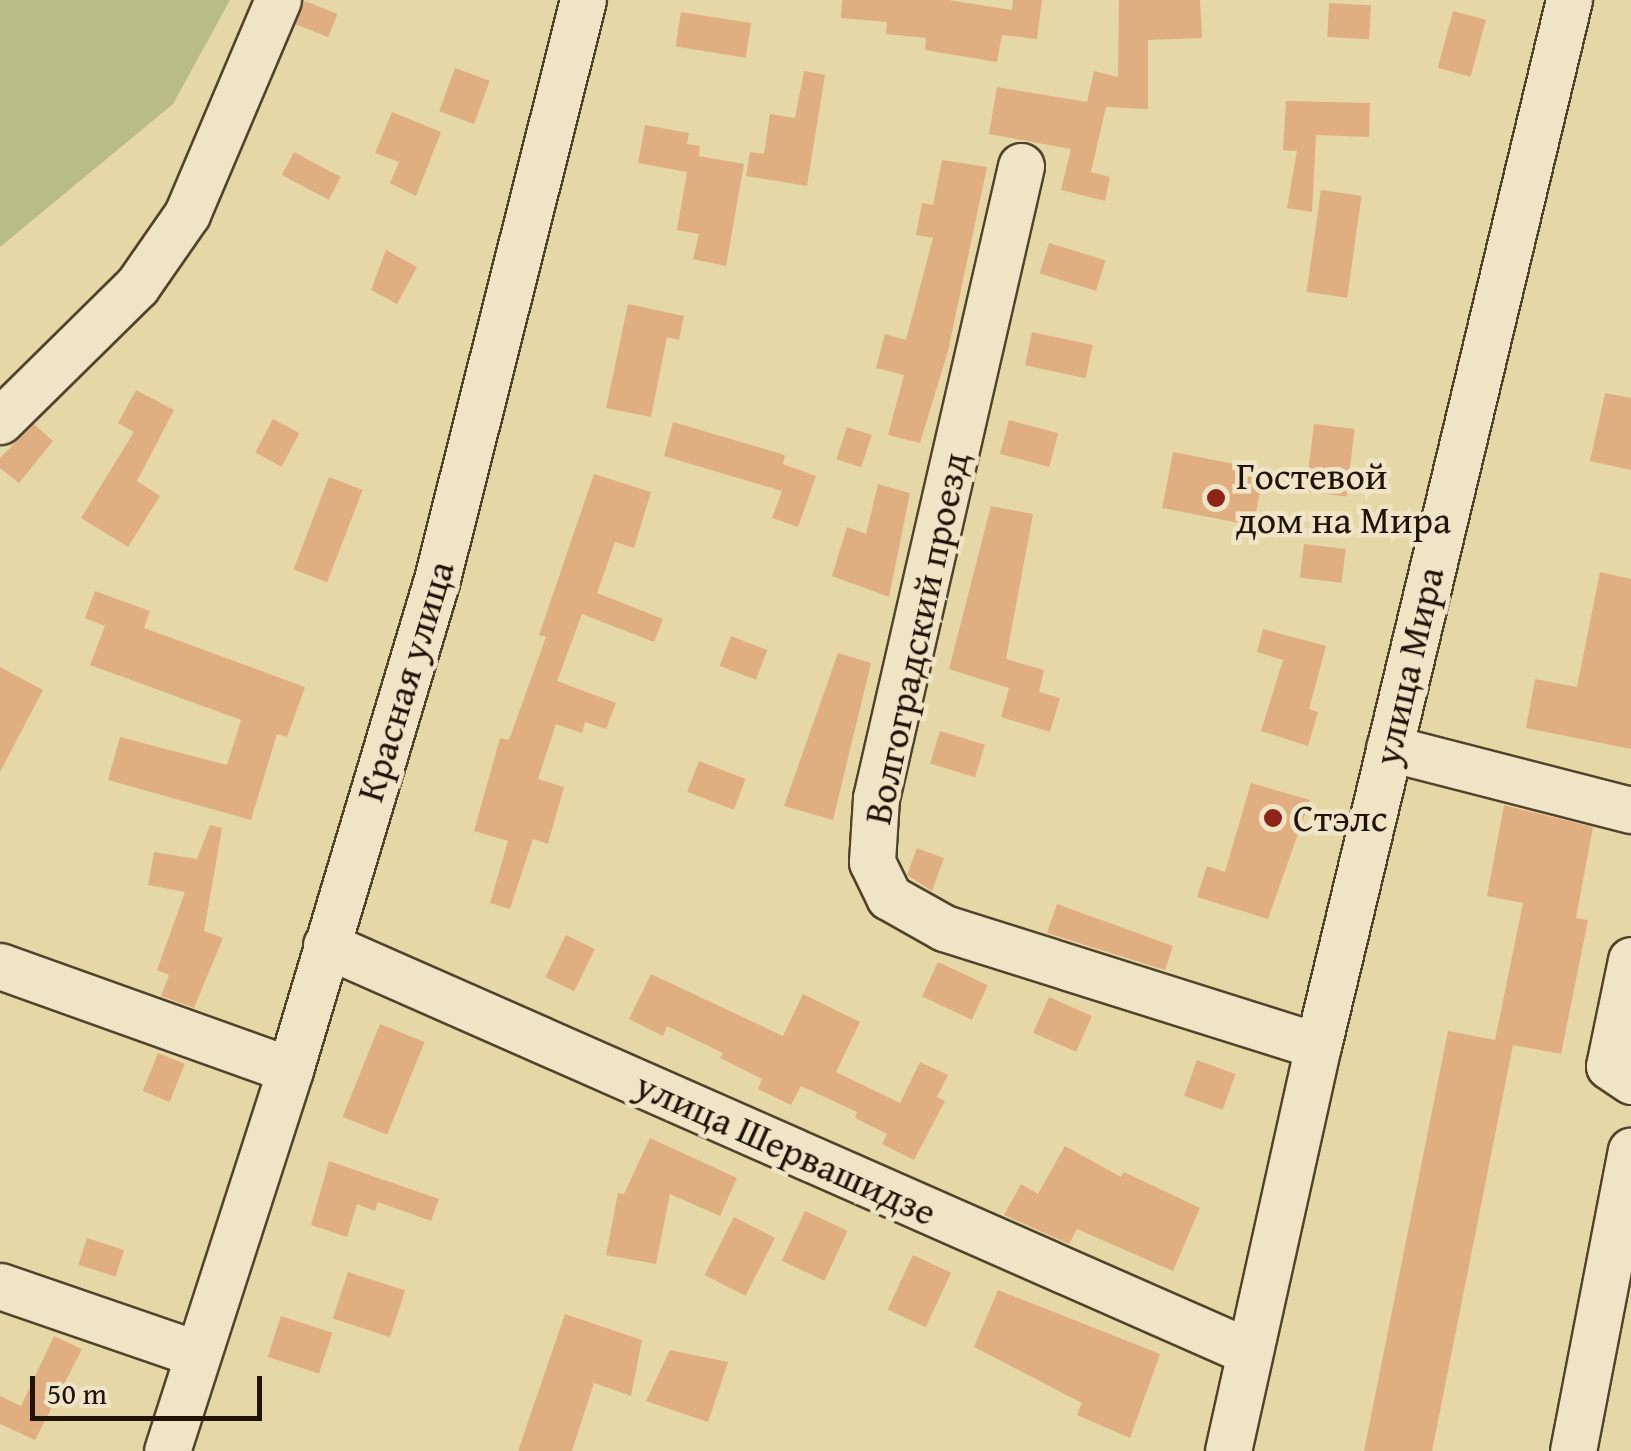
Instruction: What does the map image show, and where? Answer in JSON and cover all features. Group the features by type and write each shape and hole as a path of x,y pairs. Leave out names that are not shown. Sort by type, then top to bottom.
{"street":[{"path":"0,421 137,286 187,214 278,0"},
{"name":"Красная улица","path":"166,1451 290,1070 437,579 583,0"},
{"name":"улица Мира","path":"1228,1451 1246,1351 1569,0"},
{"name":"Волгоградский проезд","path":"1021,166 876,798 872,862 889,897 944,928 1318,1046"},
{"path":"1389,748 1631,810"},
{"name":"улица Шервашидзе","path":"326,945 1246,1351"},
{"path":"1631,960 1610,1066 1631,1081"},
{"path":"0,966 290,1070"},
{"path":"1573,1451 1631,1151"},
{"path":"0,1286 198,1354"}],"green space":[{"path":"0,0 230,0 173,104 0,247"}],"building":[{"path":"842,0 948,0 1012,10 1013,0 1042,0 1037,39 1002,35 997,62 925,50 926,38 886,34 887,22 841,18"},
{"path":"1119,0 1200,0 1202,38 1148,40 1148,109 1106,107 1091,172 1110,177 1105,201 1061,190 1071,149 989,134 997,87 1087,102 1094,71 1118,77"},
{"path":"305,1 337,14 328,37 296,24"},
{"path":"1329,3 1371,5 1369,39 1327,37"},
{"path":"1453,11 1486,20 1471,77 1438,68"},
{"path":"681,12 751,23 746,58 676,47"},
{"path":"455,68 490,81 474,124 439,111"},
{"path":"804,71 825,75 807,186 746,176 750,152 764,154 770,114 795,118"},
{"path":"1286,101 1370,103 1369,137 1316,135 1312,212 1287,208 1297,151 1283,150"},
{"path":"392,112 441,132 416,196 390,183 399,162 375,153"},
{"path":"645,125 689,133 687,144 700,146 699,156 744,164 726,266 693,259 699,234 677,230 687,172 638,163"},
{"path":"294,152 341,177 329,200 282,175"},
{"path":"942,160 987,167 948,351 920,443 888,435 904,375 876,368 885,334 906,340 933,238 916,235 922,203 933,205"},
{"path":"1321,190 1362,196 1347,298 1307,292"},
{"path":"1049,243 1105,260 1096,291 1040,274"},
{"path":"386,250 417,267 397,304 371,290"},
{"path":"628,304 684,316 679,340 667,337 651,417 606,408"},
{"path":"1032,332 1093,345 1086,378 1025,365"},
{"path":"136,390 174,410 137,481 160,496 128,547 81,518 134,432 118,423"},
{"path":"1605,393 1631,398 1631,470 1590,461"},
{"path":"273,419 299,433 282,467 255,453"},
{"path":"1009,420 1058,433 1049,467 1000,454"},
{"path":"673,422 785,455 783,464 816,476 798,527 772,518 782,491 664,456"},
{"path":"34,424 53,441 19,483 0,468 0,458"},
{"path":"1314,424 1355,429 1346,496 1306,491"},
{"path":"847,427 872,435 861,467 836,459"},
{"path":"1173,452 1264,470 1253,526 1162,508"},
{"path":"594,474 651,492 634,548 615,542 597,593 663,619 654,642 582,614 557,681 616,703 606,729 585,722 582,733 556,724 538,779 564,787 548,844 533,839 510,909 490,903 508,841 474,831 500,738 509,740 546,637 539,635"},
{"path":"329,477 363,490 327,582 294,569"},
{"path":"878,484 910,493 889,597 832,576 847,527 866,534"},
{"path":"991,506 1033,514 1006,659 1044,670 1039,692 1060,698 1050,732 1001,717 1009,688 949,669"},
{"path":"1304,544 1346,549 1342,583 1300,578"},
{"path":"1600,572 1631,579 1631,749 1526,728 1535,679 1577,687"},
{"path":"95,591 150,611 144,628 305,687 287,737 277,734 251,820 108,780 120,737 227,765 241,720 90,665 105,626 85,618"},
{"path":"1263,629 1326,646 1309,709 1318,712 1308,746 1261,731 1283,660 1257,652"},
{"path":"731,636 767,650 756,680 720,666"},
{"path":"838,653 871,663 833,820 784,806"},
{"path":"0,667 43,690 0,772"},
{"path":"940,731 985,745 975,777 930,764"},
{"path":"699,761 746,779 734,810 687,792"},
{"path":"1251,783 1310,800 1268,919 1197,897 1207,866 1225,872"},
{"path":"1504,805 1593,827 1576,918 1588,920 1561,1054 1513,1045 1432,1451 1364,1451 1448,1031 1495,1040 1523,903 1487,896"},
{"path":"210,825 222,828 204,931 223,938 194,1008 161,996 169,975 157,970 185,892 148,885 154,852 197,859"},
{"path":"917,848 944,858 932,891 907,875"},
{"path":"1057,904 1173,946 1165,970 1047,933"},
{"path":"566,935 595,949 574,991 545,977"},
{"path":"938,962 988,985 972,1020 922,996"},
{"path":"651,974 783,1036 803,994 860,1022 836,1072 900,1103 920,1062 948,1075 937,1097 945,1101 914,1160 882,1144 887,1134 855,1118 857,1112 801,1086 791,1105 758,1089 762,1079 720,1058 723,1053 667,1026 663,1036 629,1019"},
{"path":"1049,997 1092,1016 1076,1052 1033,1033"},
{"path":"380,1024 425,1042 387,1135 343,1117"},
{"path":"158,1053 185,1064 170,1102 143,1091"},
{"path":"1197,1060 1236,1074 1223,1110 1184,1096"},
{"path":"650,1138 737,1178 720,1216 670,1194 656,1264 606,1255 618,1193 624,1194"},
{"path":"1065,1146 1121,1177 1124,1172 1200,1208 1173,1271 1077,1229 1069,1244 1004,1215 1021,1184 1038,1194"},
{"path":"329,1161 439,1199 431,1221 378,1202 375,1211 357,1204 347,1237 311,1225"},
{"path":"805,1211 848,1231 824,1281 782,1261"},
{"path":"734,1217 775,1238 745,1296 704,1275"},
{"path":"87,1238 124,1250 115,1277 78,1265"},
{"path":"913,1255 951,1273 926,1327 888,1309"},
{"path":"348,1272 405,1291 390,1337 333,1319"},
{"path":"998,1290 1160,1354 1130,1438 1077,1415 1082,1403 974,1347"},
{"path":"565,1314 642,1340 631,1396 594,1383 572,1451 518,1451"},
{"path":"281,1316 332,1333 319,1374 268,1357"},
{"path":"54,1336 82,1349 35,1440 0,1424 0,1396 21,1406"},
{"path":"670,1350 728,1362 708,1422 646,1401"}],"place":[{"name":"Гостевой дом на Мира","path":"1216,498"},
{"name":"Стэлс","path":"1273,818"}]}
